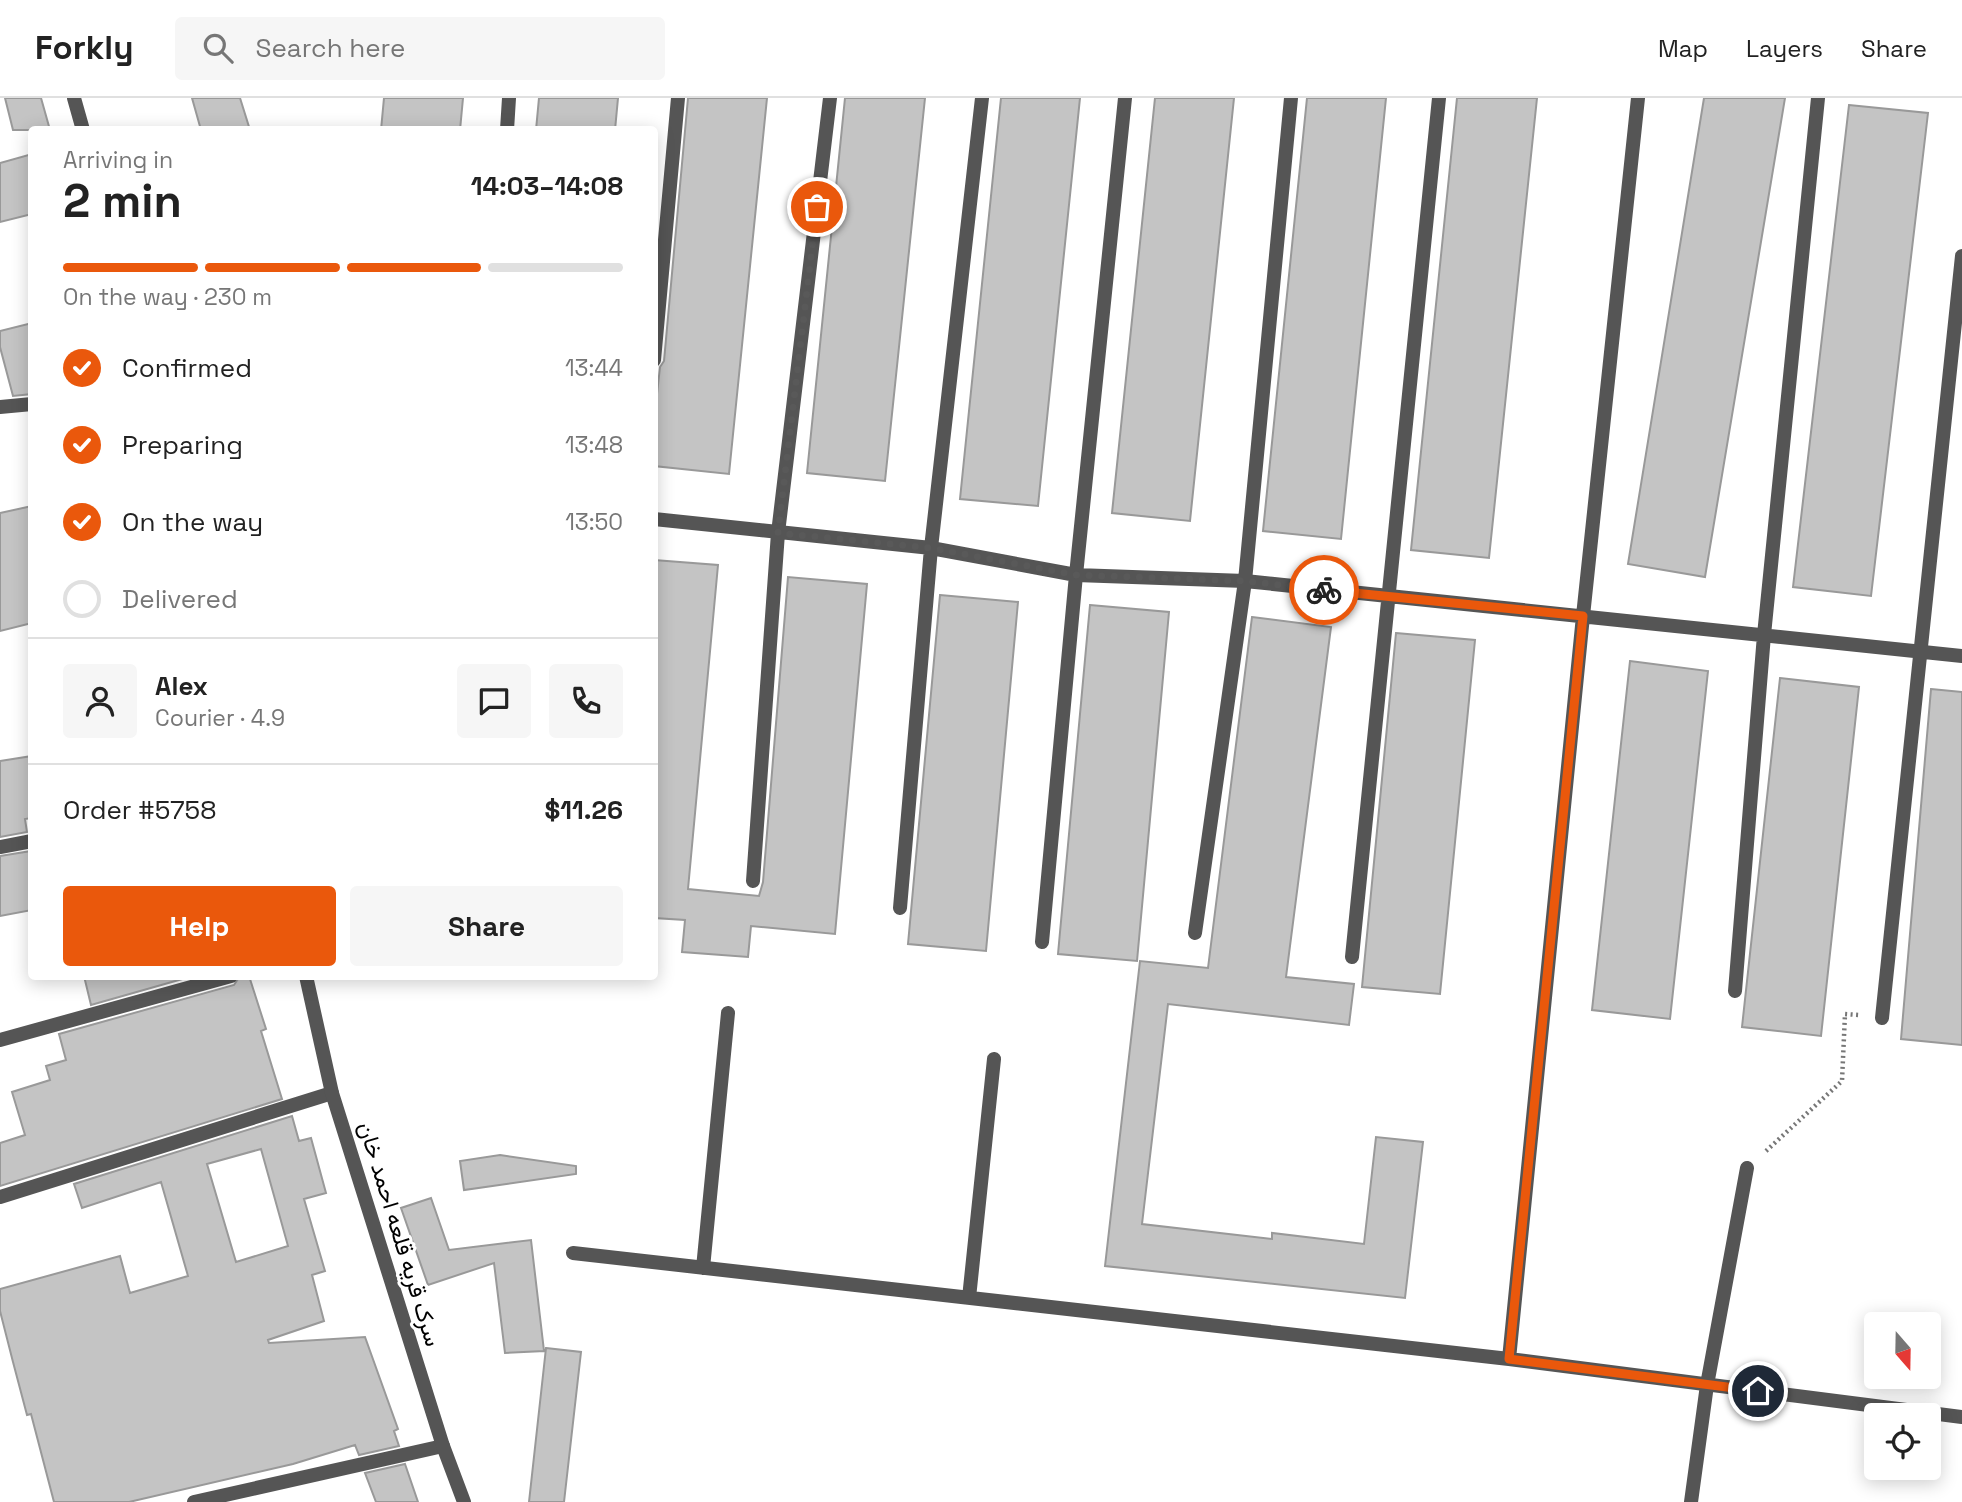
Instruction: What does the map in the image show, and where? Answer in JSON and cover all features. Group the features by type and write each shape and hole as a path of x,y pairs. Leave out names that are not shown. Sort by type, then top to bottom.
{"street":[{"path":"74,98 82,126"},
{"path":"507,126 509,98"},
{"path":"658,316 678,98"},
{"path":"753,881 778,533 830,98"},
{"path":"900,908 931,548 982,98"},
{"path":"1042,942 1125,98"},
{"path":"1195,933 1245,581 1291,98"},
{"path":"1352,957 1438,98"},
{"path":"1509,1359 1638,98"},
{"path":"1735,991 1764,635 1818,98"},
{"path":"1882,1018 1962,256"},
{"path":"0,407 28,404"},
{"path":"658,519 931,548 1076,575 1245,581 1962,656"},
{"path":"0,847 28,842"},
{"path":"0,1040 217,980"},
{"name":"سرک قریه قلعه احمد خان","path":"307,980 332,1093 443,1446 464,1502"},
{"path":"703,1268 728,1013"},
{"path":"969,1298 994,1059"},
{"path":"0,1197 332,1093"},
{"path":"1691,1502 1707,1385 1747,1168"},
{"path":"573,1253 1509,1359 1962,1417"},
{"path":"194,1502 443,1446"}],"path":[{"path":"1747,1168 1842,1081 1846,1014 1882,1018"}],"building":[{"path":"5,98 41,98 49,126 28,126 28,130 13,130"},
{"path":"192,98 240,98 249,126 200,126"},
{"path":"384,98 463,98 460,126 381,126"},
{"path":"539,98 618,98 615,126 536,126"},
{"path":"688,98 767,98 729,474 658,466 658,385 660,367 664,361"},
{"path":"845,98 925,98 885,481 807,473"},
{"path":"1001,98 1080,98 1038,506 960,499"},
{"path":"1155,98 1234,98 1190,521 1112,513"},
{"path":"1307,98 1386,98 1341,539 1263,531"},
{"path":"1457,98 1537,98 1489,558 1411,550"},
{"path":"1704,98 1785,98 1705,577 1628,564"},
{"path":"1849,105 1928,113 1871,596 1793,587"},
{"path":"28,155 28,215 0,222 0,163"},
{"path":"28,324 28,394 13,396 0,347 0,331"},
{"path":"28,507 28,624 0,631 0,513"},
{"path":"658,560 718,565 688,889 759,896 763,882 788,577 867,584 835,934 751,926 748,957 682,952 685,920 658,918"},
{"path":"940,595 1018,602 986,951 908,944"},
{"path":"1090,605 1169,612 1137,961 1058,954"},
{"path":"1252,617 1331,627 1286,977 1354,984 1349,1025 1168,1004 1142,1224 1272,1239 1272,1233 1364,1244 1376,1137 1423,1142 1405,1298 1105,1266 1140,961 1208,968"},
{"path":"1396,633 1475,640 1440,994 1362,987"},
{"path":"1630,661 1708,671 1670,1019 1592,1010"},
{"path":"1780,678 1859,687 1821,1036 1742,1027"},
{"path":"1931,689 1962,692 1962,1045 1901,1039"},
{"path":"28,757 28,819 25,819 27,832 0,837 0,761"},
{"path":"28,851 28,911 0,916 0,856"},
{"path":"85,980 179,980 91,1005"},
{"path":"237,980 250,980 266,1029 261,1031 282,1099 0,1186 0,1143 25,1135 12,1092 50,1080 46,1066 66,1060 59,1034 234,985"},
{"path":"292,1116 299,1141 311,1138 326,1193 304,1199 325,1271 312,1275 324,1321 268,1340 269,1343 365,1337 398,1429 394,1431 399,1446 359,1455 355,1445 293,1464 129,1502 54,1502 31,1414 27,1415 0,1311 0,1289 120,1256 130,1293 188,1276 161,1182 82,1208 74,1184","holes":["261,1149 288,1246 236,1262 207,1164"]},
{"path":"500,1155 576,1166 576,1174 464,1190 460,1161"},
{"path":"431,1198 449,1250 531,1240 544,1351 505,1353 494,1263 428,1285 401,1208"},
{"path":"546,1348 581,1352 564,1502 529,1502"},
{"path":"405,1464 418,1502 376,1502 365,1473"}],"way so far":[{"path":"817,207 778,533 931,548 1076,575 1245,581 1324,590"}],"route":[{"path":"1324,590 1583,616 1509,1359 1758,1391"}]}
